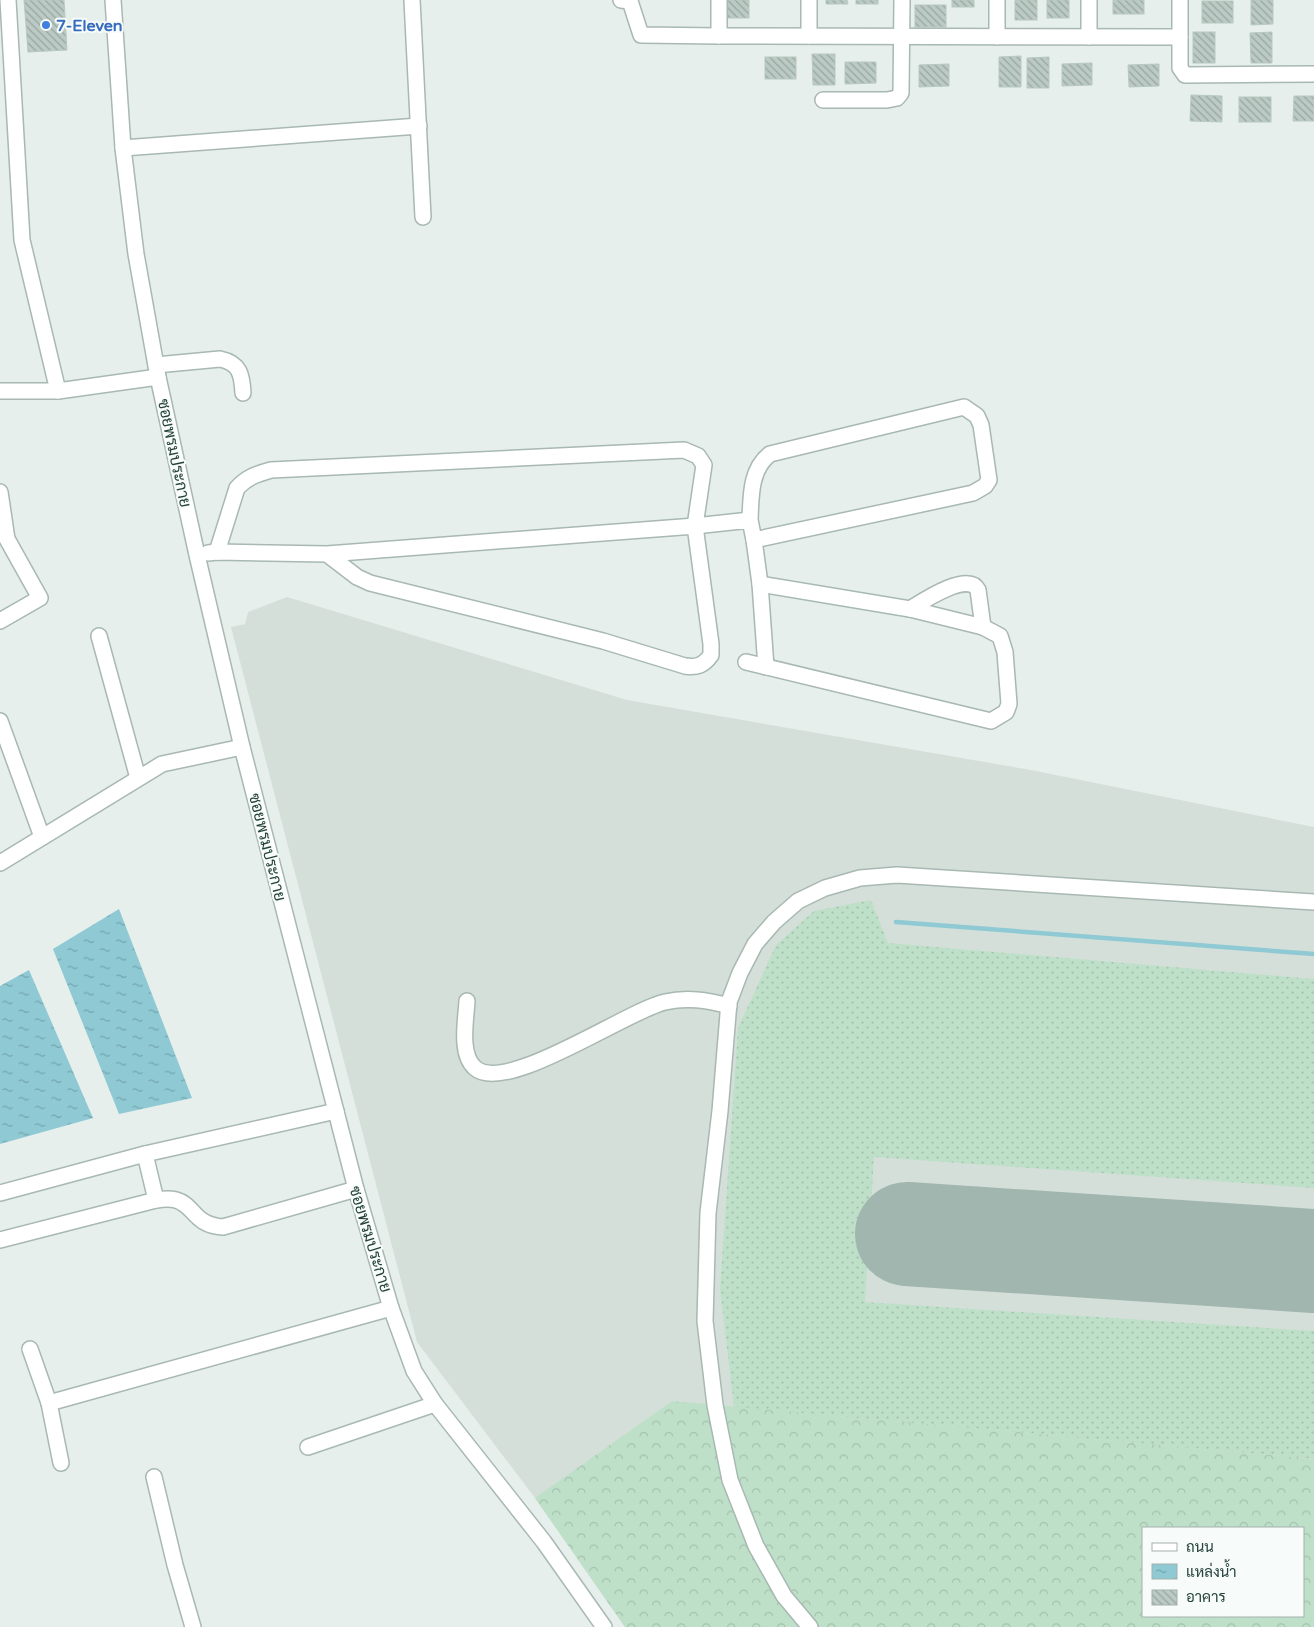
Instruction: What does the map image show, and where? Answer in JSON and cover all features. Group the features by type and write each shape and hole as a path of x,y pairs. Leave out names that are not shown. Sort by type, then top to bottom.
{"street":[{"path":"8,0 22,240 58,391"},
{"name":"ซอยพรมประกาย","path":"113,0 123,148 136,254 157,371 197,555 242,747 356,1189 391,1308 414,1370 434,1404 544,1542 604,1627"},
{"path":"412,0 424,217"},
{"path":"621,0 630,1 641,35 1180,37"},
{"path":"719,0 719,36"},
{"path":"809,0 809,36"},
{"path":"823,100 887,100 897,98 901,93 902,0"},
{"path":"997,0 997,37"},
{"path":"1089,0 1089,37"},
{"path":"1180,0 1180,68 1185,75 1314,74"},
{"path":"123,148 419,126"},
{"path":"0,391 58,391 220,359 232,363 238,370 241,376 243,393"},
{"path":"754,540 973,493 985,486 989,480 981,425 977,416 964,407 770,454 764,458 758,467 751,490 750,520 760,584 766,666"},
{"path":"217,552 238,488 244,480 253,475 272,470 684,450 698,456 704,465 695,526 711,655 702,665 685,666 603,641 370,583 357,577 327,554"},
{"path":"0,492 7,539 40,598 0,621"},
{"path":"197,555 217,552 327,554 695,526 750,520"},
{"path":"910,609 947,588 971,583 978,590 983,627"},
{"path":"746,662 991,721 1006,712 1009,704 1005,652 1000,636 983,627 910,609 760,584"},
{"path":"99,636 138,778"},
{"path":"0,721 42,837"},
{"path":"0,862 162,764 242,747"},
{"path":"810,1627 784,1596 756,1546 730,1480 715,1405 705,1321 708,1223 729,1006 740,973 755,944 774,922 798,901 825,888 860,878 897,875 1314,902"},
{"path":"467,1001 464,1040 467,1056 475,1068 493,1074 510,1072 540,1061 643,1008 682,999 706,1000 729,1006"},
{"path":"0,1193 145,1154 336,1111"},
{"path":"145,1154 156,1200"},
{"path":"0,1240 156,1200 176,1200 188,1207 201,1221 211,1226 222,1227 356,1189"},
{"path":"49,1403 391,1308"},
{"path":"30,1349 49,1403 61,1463"},
{"path":"308,1447 434,1404"},
{"path":"154,1477 192,1627"}],"shaded area":[{"path":"287,597 627,700 1031,770 1314,827 1314,1627 625,1627 535,1498 417,1342 231,627 245,624 248,612"}],"green space":[{"path":"871,900 888,943 1314,979 1314,1188 874,1157 865,1302 1314,1331 1314,1459 734,1407 720,1289 738,1028 776,945 814,911"},
{"path":"672,1401 1314,1459 1314,1627 625,1627 535,1498"}],"water":[{"path":"119,909 192,1098 119,1114 53,949"},
{"path":"29,970 93,1118 0,1144 0,986"}],"building":[{"name":"7-Eleven","path":"24,0 64,0 67,50 28,52"},
{"path":"727,0 749,0 749,18 727,18"},
{"path":"826,0 847,0 848,4 826,4"},
{"path":"856,0 878,0 878,4 856,4"},
{"path":"952,0 974,0 974,7 952,7"},
{"path":"1015,0 1037,0 1037,20 1015,20"},
{"path":"1047,0 1069,0 1069,18 1047,18"},
{"path":"1113,0 1144,0 1144,14 1113,14"},
{"path":"1251,0 1273,0 1273,24 1251,25"},
{"path":"1202,1 1233,1 1233,23 1202,23"},
{"path":"915,5 946,5 946,27 915,27"},
{"path":"1193,32 1215,32 1215,63 1193,63"},
{"path":"1272,32 1272,63 1251,63 1250,33"},
{"path":"812,54 835,54 835,85 813,85"},
{"path":"1021,56 1021,87 999,87 999,57"},
{"path":"765,57 796,57 796,79 765,79"},
{"path":"1049,57 1049,88 1027,88 1027,58"},
{"path":"845,62 876,62 876,83 845,84"},
{"path":"1092,63 1092,85 1062,86 1062,64"},
{"path":"949,64 949,86 919,87 919,65"},
{"path":"1159,64 1159,86 1129,87 1128,65"},
{"path":"1191,95 1222,96 1222,122 1190,121"},
{"path":"1294,96 1314,96 1314,121 1293,121"},
{"path":"1239,97 1271,97 1271,122 1239,122"}],"waterway":[{"path":"896,922 1314,954"}],"runway":[{"path":"907,1234 1314,1261"}],"place":[{"name":"7-Eleven","path":"46,25"}]}
